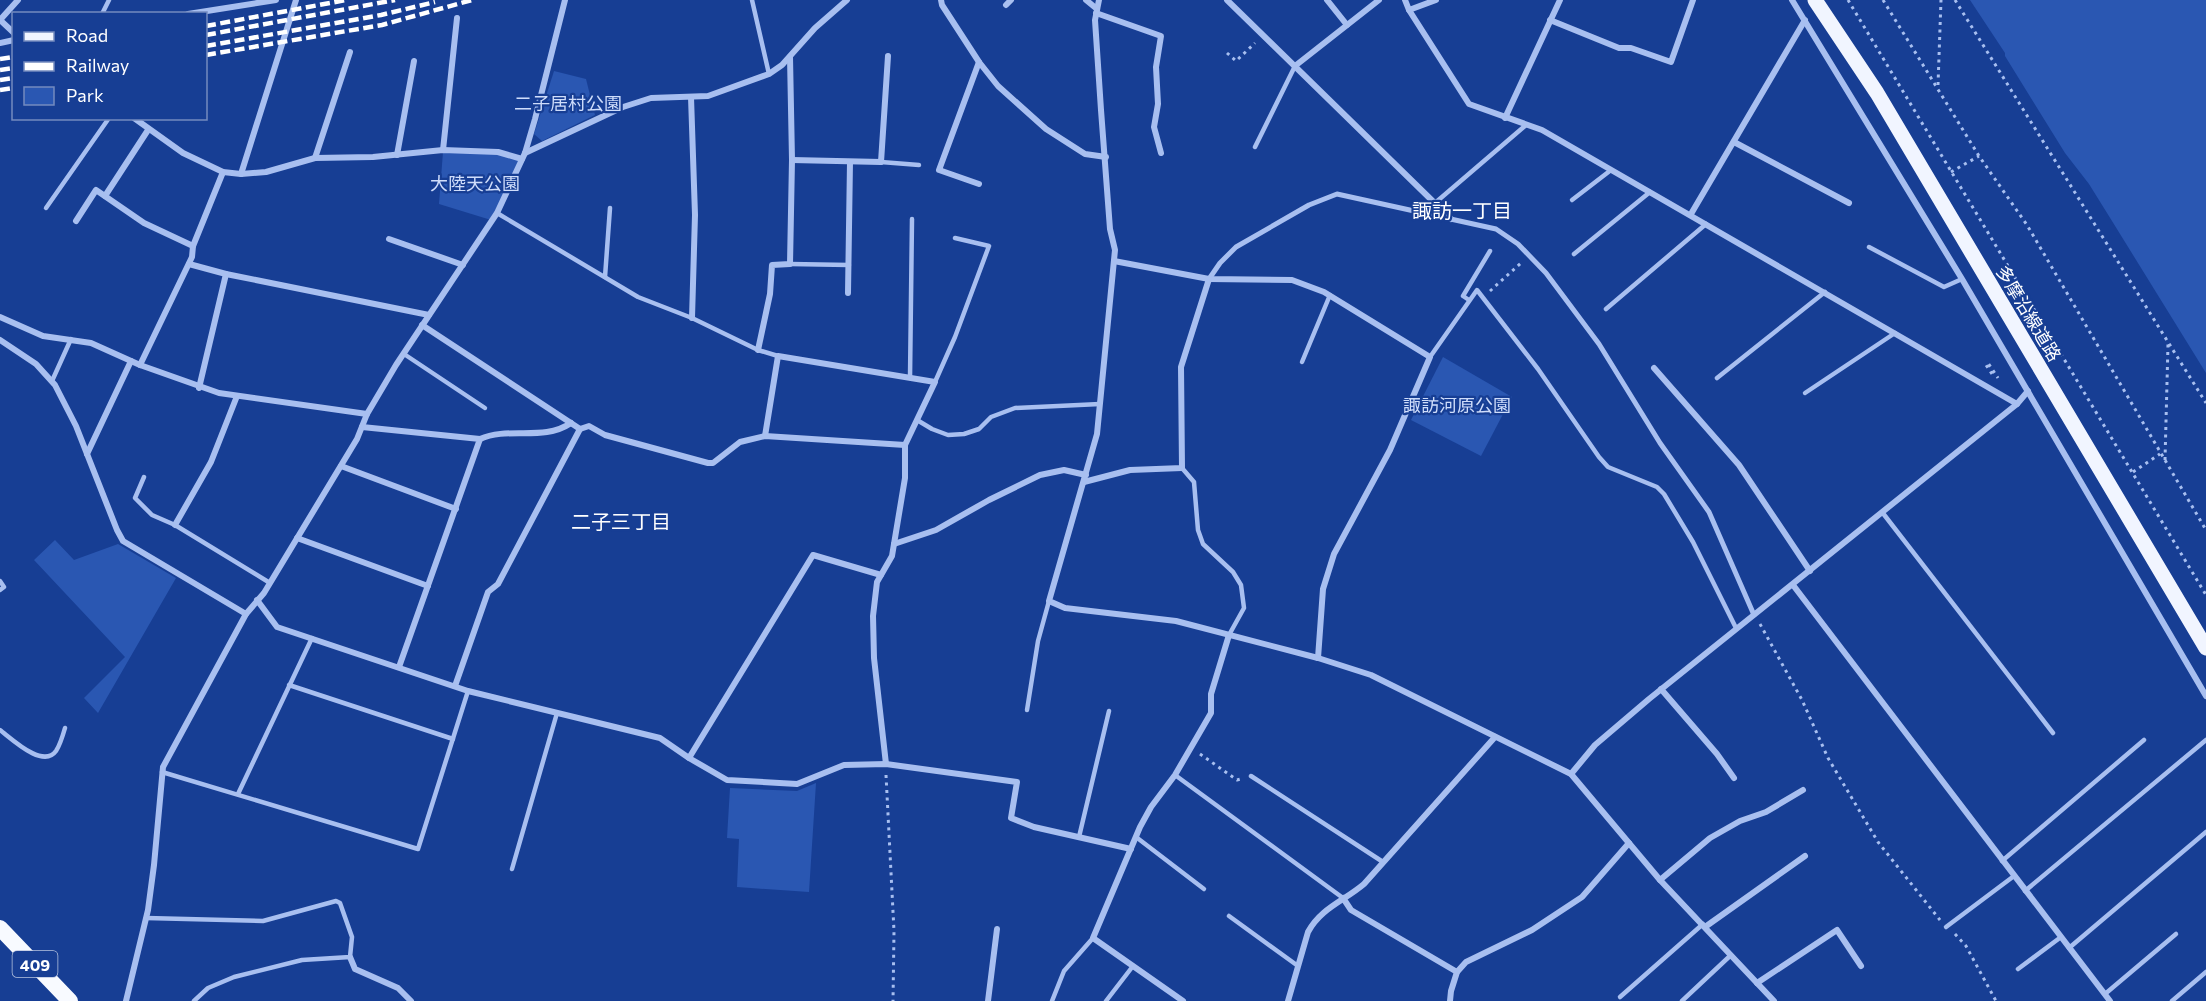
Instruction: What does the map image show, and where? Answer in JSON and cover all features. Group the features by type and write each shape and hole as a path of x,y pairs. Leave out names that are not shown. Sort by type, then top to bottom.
{"highway":[{"name":"409","path":"2,935 70,1001"}],"main road":[{"name":"多摩沿線道路","path":"1815,0 1877,93 2206,648"}],"street":[{"path":"12,31 0,20 18,0"},
{"path":"201,12 276,0"},
{"path":"241,174 296,0"},
{"path":"126,1001 146,918 154,866 163,767 246,614 270,583 422,325 497,213 523,156 535,119 565,0"},
{"path":"136,120 183,153 224,172 241,174 266,172 315,158 397,155 443,150 498,152 523,156 623,107 651,98 708,96 769,74 782,65 815,28 847,0"},
{"path":"941,0 979,62 998,86 1046,129 1085,154 1106,157"},
{"path":"1086,0 1096,11 1161,36 1156,67 1158,104 1154,127 1161,153"},
{"path":"1099,0 1096,11 1110,229 1115,250 1097,434 1049,602 1065,608 1176,621 1318,658 1371,675 1571,774 1660,880 1774,1001"},
{"path":"1227,0 1451,219"},
{"path":"1327,0 1347,24"},
{"path":"1294,66 1378,0"},
{"path":"1405,0 1409,10 1469,104 1542,130 1691,214 2016,404"},
{"path":"1409,10 1436,0"},
{"path":"1505,118 1560,0"},
{"path":"1550,20 1619,48 1631,48 1671,62 1693,0"},
{"path":"1792,0 1962,279 2206,696"},
{"path":"443,150 457,18"},
{"path":"1691,214 1805,20"},
{"path":"315,158 350,52"},
{"path":"792,160 881,162 888,56"},
{"path":"758,350 770,294 772,265 790,264 792,160 790,57"},
{"path":"397,155 414,61"},
{"path":"979,62 939,170 979,184"},
{"path":"692,97 695,215 692,318"},
{"path":"105,196 148,130"},
{"path":"1734,142 1849,203"},
{"path":"848,293 850,162"},
{"path":"140,365 189,264 193,246 224,172"},
{"path":"76,221 96,190 144,223 193,246"},
{"path":"1084,482 1130,470 1182,468 1181,367 1209,279 1220,263 1236,247 1309,205 1337,194 1496,229 1518,244 1529,255 1546,273 1599,344 1660,443 1709,512 1754,615"},
{"path":"389,239 463,265"},
{"path":"1114,261 1209,279 1292,280 1330,295 1430,357 1390,450 1334,554 1323,589 1318,658"},
{"path":"189,264 226,274 429,315"},
{"path":"199,388 226,274"},
{"path":"0,317 44,336 91,343 199,388 237,396 368,414"},
{"path":"422,325 580,429"},
{"path":"0,340 36,364 52,381 76,426 123,541 246,614"},
{"path":"765,436 778,356 935,382 905,445 905,478 892,556 877,582 873,616 874,658 886,764"},
{"path":"87,454 131,361"},
{"path":"1654,368 1739,465 1810,571"},
{"path":"1571,774 1595,745 1661,689 1882,513 2016,404 2028,391"},
{"path":"175,525 211,462 237,396"},
{"path":"362,427 480,439 490,435 542,433 562,429 571,423"},
{"path":"455,686 488,592 498,584 580,429 589,426 604,435 708,463 713,463 740,442 765,436 905,445"},
{"path":"399,667 480,439"},
{"path":"341,466 456,509"},
{"path":"894,544 936,530 1040,475 1064,470 1086,475"},
{"path":"297,538 428,586"},
{"path":"689,758 813,555 880,575"},
{"path":"1793,585 2110,1001"},
{"path":"257,600 277,627 468,691 660,738 727,780 797,784 844,765 886,764 1017,782 1011,818 1034,827 1131,849"},
{"path":"1183,1001 1093,938 1151,807 1175,775 1211,713 1211,694 1229,635"},
{"path":"1661,689 1717,754 1734,778"},
{"path":"1288,1001 1308,932 1314,922 1342,898 1350,896 1364,884 1496,737"},
{"path":"1660,880 1710,838 1740,821 1766,812 1803,790"},
{"path":"1450,1001 1457,972 1466,962 1532,930 1582,897 1629,843"},
{"path":"1703,925 1805,856"},
{"path":"1342,898 1351,910 1457,972"},
{"path":"988,1001 996,929"},
{"path":"1757,983 1838,930 1861,966"},
{"path":"350,957 355,969 398,988 411,1001"}],"lane":[{"path":"752,0 769,74"},
{"path":"1255,147 1294,66"},
{"path":"46,208 108,120"},
{"path":"1435,203 1526,125"},
{"path":"881,162 920,165"},
{"path":"1572,201 1611,170"},
{"path":"1574,254 1650,192"},
{"path":"605,277 610,208"},
{"path":"497,213 638,297 692,318 758,350 778,356"},
{"path":"910,378 912,219"},
{"path":"1606,309 1706,224"},
{"path":"935,382 955,337 989,246 955,238"},
{"path":"1869,247 1944,287 1962,279"},
{"path":"1469,300 1463,296 1490,251"},
{"path":"790,264 849,265"},
{"path":"1430,357 1477,290 1538,369 1599,457 1608,466 1657,487 1664,494 1693,542 1736,628"},
{"path":"1717,378 1825,292"},
{"path":"1302,362 1330,295"},
{"path":"1805,393 1895,333"},
{"path":"52,381 71,339"},
{"path":"404,354 485,408"},
{"path":"917,420 948,435 964,434 980,429 991,417 1015,408 1100,404"},
{"path":"1182,468 1194,482 1197,530 1203,544 1233,572 1241,585 1245,608 1229,635"},
{"path":"144,477 135,498 152,515 175,525 270,583"},
{"path":"1882,513 2053,733"},
{"path":"0,581 4,587 0,590"},
{"path":"1027,710 1038,641 1049,602"},
{"path":"238,794 312,638"},
{"path":"289,686 453,739"},
{"path":"162,772 418,849 468,691"},
{"path":"1079,837 1109,711"},
{"path":"512,869 557,713"},
{"path":"0,729 37,756 47,757 56,752 65,728"},
{"path":"2002,861 2144,740"},
{"path":"2025,891 2206,740"},
{"path":"1175,775 1342,898"},
{"path":"1251,776 1383,862"},
{"path":"2069,948 2206,832"},
{"path":"1136,837 1204,889"},
{"path":"1946,927 2014,876"},
{"path":"146,918 263,921 336,902 340,903 352,937 350,957 302,960 234,977 208,988 195,1001"},
{"path":"1229,916 1298,966"},
{"path":"1620,997 1703,925"},
{"path":"2105,994 2176,934"},
{"path":"2018,969 2061,937"},
{"path":"1052,1001 1064,971 1093,938"},
{"path":"1682,1001 1731,955"},
{"path":"1106,1001 1133,966"},
{"path":"2172,1001 2206,972"}],"path":[{"path":"1848,0 2206,595"},
{"path":"1883,0 1979,156 2027,225 2206,530"},
{"path":"1937,87 1941,0"},
{"path":"1955,0 2206,403"},
{"path":"1227,53 1236,61 1263,35"},
{"path":"1951,172 1979,156"},
{"path":"1483,297 1529,255"},
{"path":"2037,330 2044,325"},
{"path":"2165,462 2168,342"},
{"path":"2133,472 2160,454"},
{"path":"1754,615 1802,700 1828,758 1878,842 1933,913 1966,945 1996,1001"},
{"path":"1191,748 1237,780 1251,776"},
{"path":"886,764 894,931 893,1001"}],"green space":[{"path":"1970,0 2206,0 2206,373 2089,184 2065,153"},
{"name":"二子居村公園","path":"554,71 586,79 595,115 542,141 534,134"},
{"name":"大陸天公園","path":"443,152 498,154 519,160 491,220 439,204"},
{"name":"諏訪河原公園","path":"1443,357 1512,397 1481,456 1411,420"},
{"path":"55,540 74,560 118,544 176,578 98,713 84,698 125,657 34,560"},
{"path":"816,783 809,892 737,887 739,839 727,838 730,788 797,791"}],"railway":[{"path":"207,26 346,0"},
{"path":"207,35 395,0"},
{"path":"207,55 382,25 472,0"},
{"path":"207,46 381,15 435,2"},
{"path":"0,59 12,57"},
{"path":"0,70 12,68"},
{"path":"0,80 12,78"},
{"path":"0,90 12,88"}],"district":[{"name":"諏訪一丁目","path":"1462,210"},
{"name":"二子三丁目","path":"621,521"}]}
